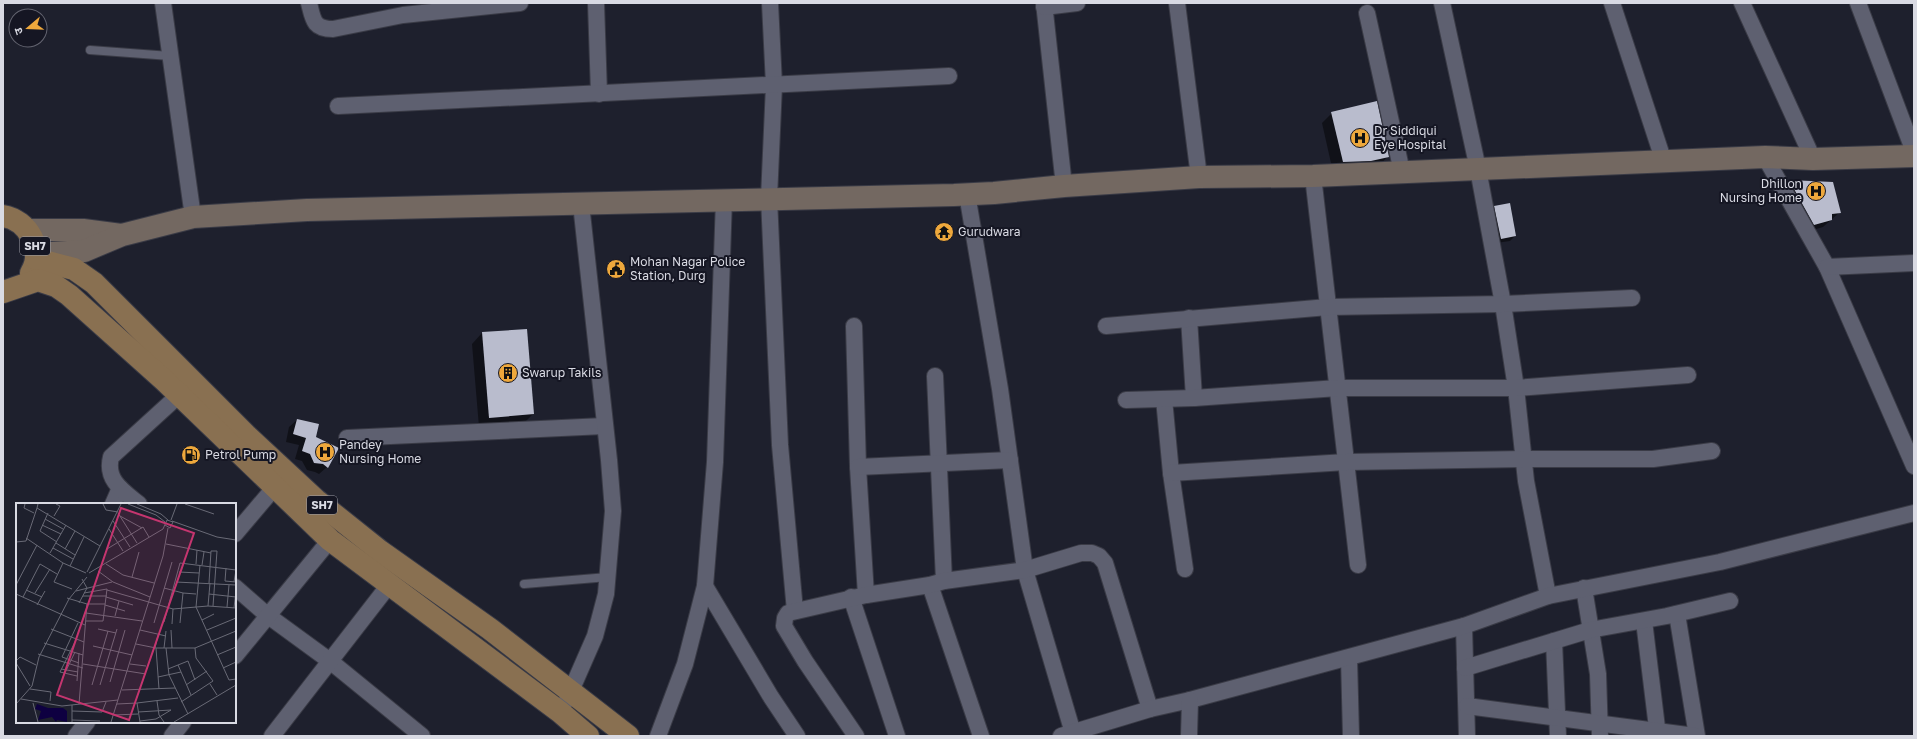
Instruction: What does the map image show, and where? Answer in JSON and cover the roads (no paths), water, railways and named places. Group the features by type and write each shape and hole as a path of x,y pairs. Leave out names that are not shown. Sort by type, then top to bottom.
{"main road":[{"name":"SH7","path":"3,216 20,222 28,230 33,240 36,256 33,269 27,279 10,289"},
{"name":"SH7","path":"36,256 74,269 94,283 148,352 179,395 274,488 330,540 560,712 588,736"},
{"name":"SH7","path":"10,289 38,280 56,286 148,352 246,435 316,500 380,551 490,629 628,736"}],"street":[{"path":"163,3 193,217"},
{"path":"309,3 313,20 324,29 333,29 402,9 520,3"},
{"path":"596,3 598,94"},
{"path":"770,3 774,85 769,198 780,445 795,611"},
{"path":"1064,186 1044,5 1077,3"},
{"path":"1177,3 1199,177"},
{"path":"1442,3 1478,169 1503,304 1516,388 1526,481 1548,596"},
{"path":"1612,3 1664,162"},
{"path":"1742,3 1813,159"},
{"path":"1858,3 1914,152"},
{"path":"1367,13 1402,172"},
{"path":"338,106 949,76"},
{"path":"36,256 84,250 122,235 193,217 307,210 581,204 724,199 994,194 1064,186 1199,177 1313,176 1765,157 1813,159 1914,156"},
{"path":"1765,157 1827,267 1914,466"},
{"path":"1313,176 1358,565"},
{"path":"967,194 1000,389 1025,570 1067,734 1150,709 1190,700 1349,658 1464,626 1548,596 1720,562 1914,513"},
{"path":"658,736 685,664 705,586 715,454 724,199"},
{"path":"560,712 572,692 595,636 606,594 612,511 609,460 604,426 581,204"},
{"path":"28,230 83,230 122,235"},
{"path":"1827,267 1914,263"},
{"path":"1106,326 1328,307 1503,304 1632,298"},
{"path":"1189,318 1194,398"},
{"path":"854,326 858,467 858,596 897,736"},
{"path":"1126,400 1194,398 1338,388 1516,388 1688,375"},
{"path":"935,376 938,464 937,583 981,736"},
{"path":"138,503 120,488 111,477 109,466 111,457 179,395"},
{"path":"1164,399 1171,473 1185,569"},
{"path":"347,438 604,426"},
{"path":"1171,473 1346,462 1524,459 1653,459 1712,451"},
{"path":"858,467 1010,460"},
{"path":"113,503 120,488"},
{"path":"236,533 274,488"},
{"path":"236,655 330,540"},
{"path":"856,736 804,661 784,626 785,618 788,612 858,596 1025,570 1081,553 1092,553 1100,556 1105,563 1150,709"},
{"path":"272,736 389,585"},
{"path":"705,586 771,697 797,736"},
{"path":"236,588 267,615 330,661 422,736"},
{"path":"1584,588 1598,674 1600,729"},
{"path":"1465,668 1590,630 1644,621 1730,601"},
{"path":"1467,706 1558,718 1600,729 1696,736 1677,614"},
{"path":"1644,621 1658,734"},
{"path":"1464,626 1467,736"},
{"path":"1554,641 1558,736"},
{"path":"1349,658 1351,736"},
{"path":"1189,736 1190,700"},
{"path":"172,736 182,723"}],"lane":[{"path":"90,50 170,56"},
{"path":"524,584 608,577"}],"place":[{"name":"Dr Siddiqui Eye Hospital","path":"1360,138"},
{"name":"Dhillon Nursing Home","path":"1816,191"},
{"name":"Gurudwara","path":"944,232"},
{"name":"Mohan Nagar Police Station, Durg","path":"616,269"},
{"name":"Swarup Takils","path":"508,373"},
{"name":"Pandey Nursing Home","path":"325,452"},
{"name":"Petrol Pump","path":"191,455"}]}
